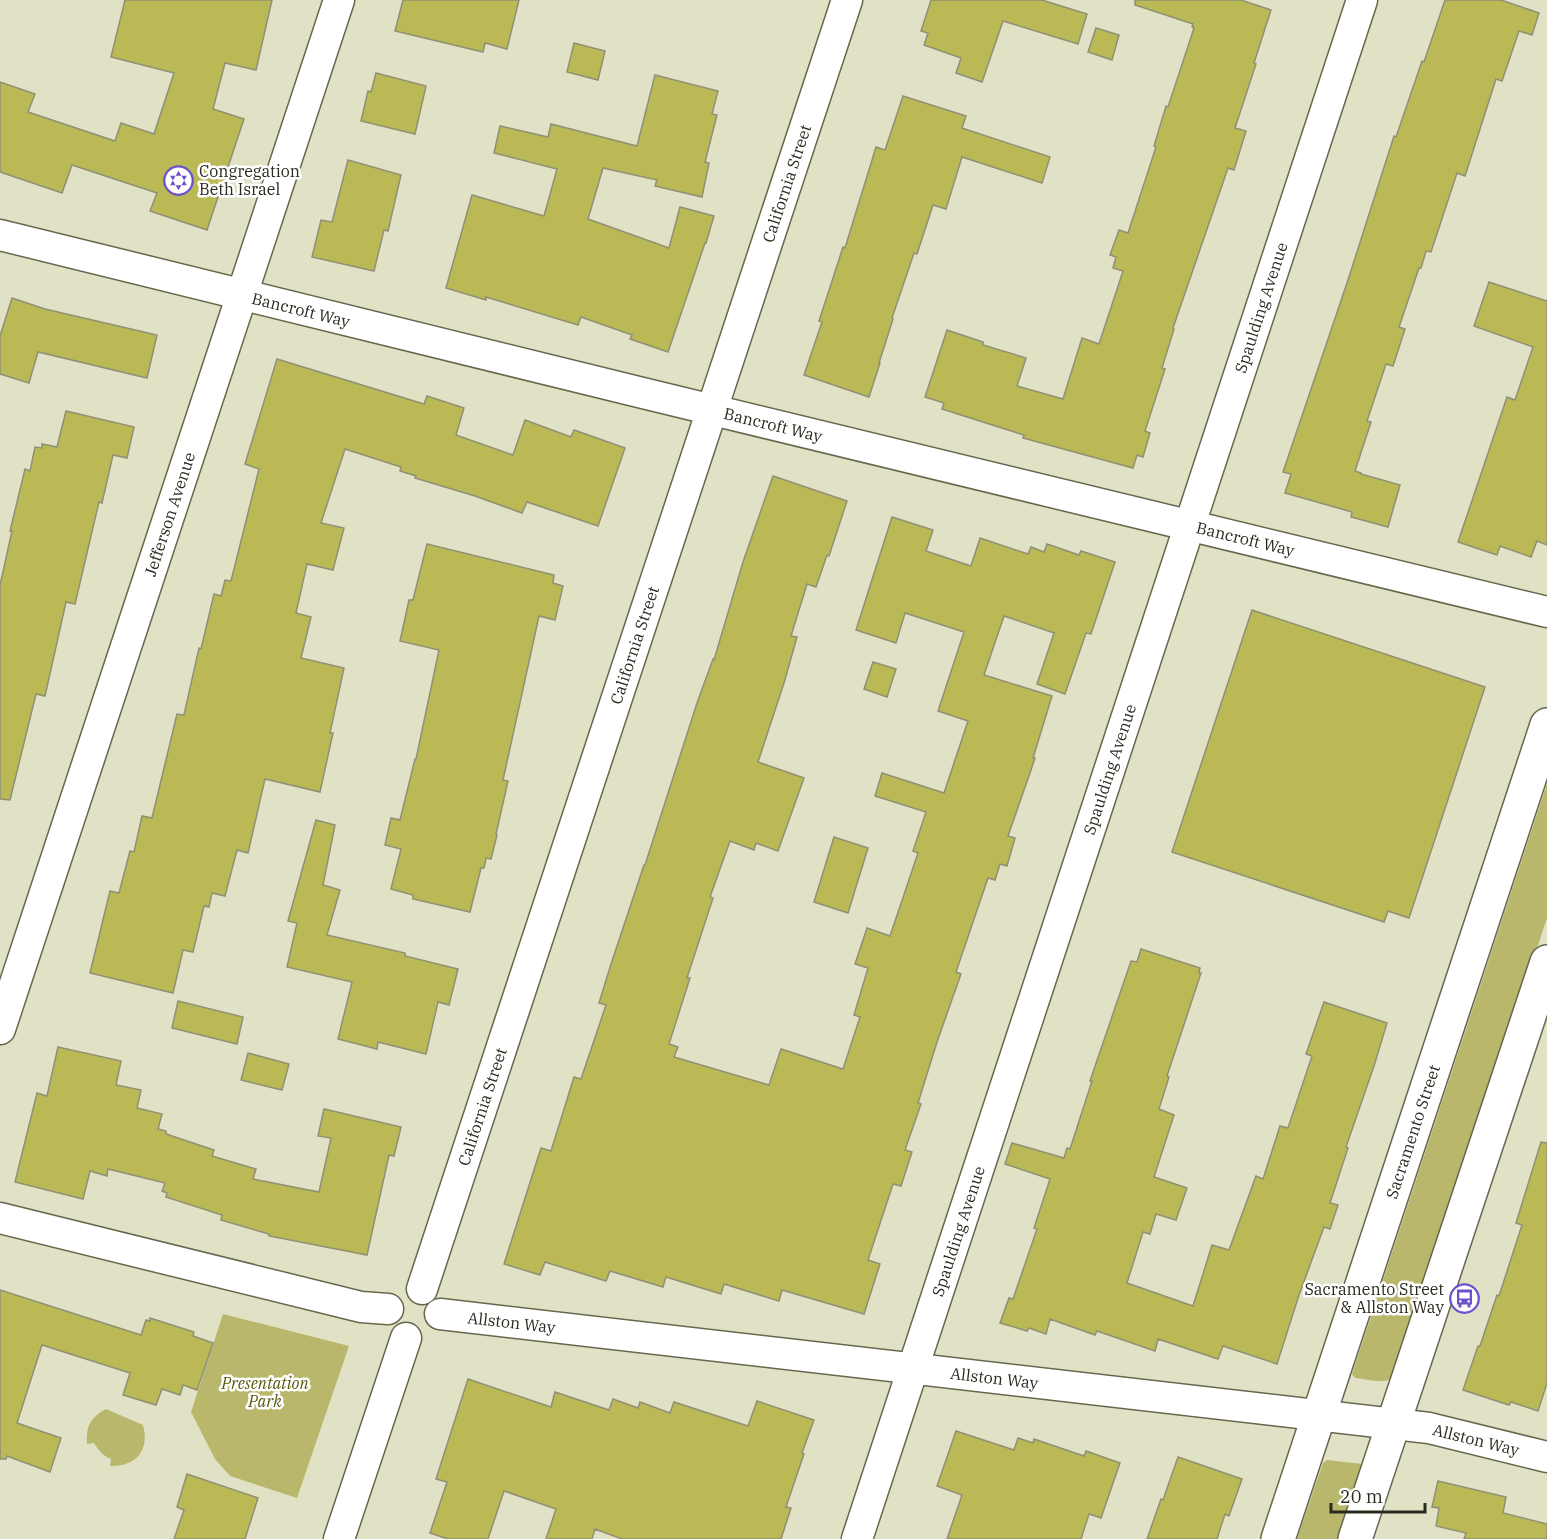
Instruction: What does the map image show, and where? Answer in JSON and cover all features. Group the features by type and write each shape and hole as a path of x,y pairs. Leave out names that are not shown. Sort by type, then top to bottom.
{"street":[{"name":"Jefferson Avenue","path":"0,1029 339,0"},
{"name":"California Street","path":"422,1289 847,0"},
{"name":"Spaulding Avenue","path":"857,1539 1362,0"},
{"name":"Bancroft Way","path":"0,235 1547,612"},
{"name":"Sacramento Street","path":"1278,1539 1547,726"},
{"path":"1355,1539 1547,962"},
{"path":"0,1218 361,1307 388,1309"},
{"path":"414,1287 422,1289 435,1299 439,1306 438,1322 435,1329 422,1338 406,1338 392,1327 388,1309 400,1291 414,1287"},
{"name":"Allston Way","path":"440,1314 1429,1428 1547,1457"},
{"path":"339,1539 406,1338"}],"green space":[{"path":"1547,784 1547,918 1396,1375 1382,1381 1355,1378 1352,1374"},
{"name":"Presentation Park","path":"223,1314 349,1346 297,1498 230,1476 215,1459 191,1412"},
{"path":"106,1409 143,1425 145,1434 142,1449 134,1460 127,1464 110,1466 111,1459 105,1456 94,1443 87,1444 90,1423"},
{"path":"1327,1460 1364,1466 1342,1539 1297,1539 1323,1463"}],"building":[{"path":"125,0 272,0 256,70 225,63 213,109 244,119 207,230 150,211 157,193 72,165 62,193 0,172 0,82 35,94 28,112 115,141 121,123 154,134 174,73 111,57"},
{"path":"403,0 519,0 507,49 485,43 483,52 395,31"},
{"path":"931,0 1042,0 1087,14 1078,44 1003,21 982,82 956,73 961,58 924,45 928,33 921,31"},
{"path":"1135,0 1241,0 1271,10 1235,128 1246,131 1234,170 1228,168 1173,328 1162,368 1165,369 1145,431 1150,433 1143,457 1137,455 1133,468 1023,438 1024,435 942,409 944,403 925,397 947,330 983,342 983,345 1026,358 1017,386 1063,399 1082,338 1099,344 1123,271 1113,268 1116,257 1110,255 1119,230 1128,233 1156,147 1154,146 1166,106 1168,107 1194,28 1193,24 1135,5"},
{"path":"1445,0 1501,0 1539,13 1532,35 1519,31 1502,81 1496,79 1465,176 1457,173 1431,252 1426,251 1421,268 1419,268 1399,327 1405,329 1393,366 1386,364 1367,421 1371,422 1355,471 1400,485 1388,527 1351,517 1352,512 1285,493 1291,474 1283,472 1394,136 1396,137"},
{"path":"1096,28 1119,35 1112,60 1088,52"},
{"path":"574,43 605,51 598,80 567,72"},
{"path":"376,73 426,86 415,134 361,121 368,91 371,92"},
{"path":"655,75 718,91 712,114 717,115 705,162 709,163 702,197 655,186 657,180 603,168 588,219 669,248 680,207 714,216 668,352 630,339 632,335 581,317 578,325 486,297 486,300 446,288 472,195 544,216 557,169 494,153 500,126 548,137 551,124 637,146"},
{"path":"903,96 966,116 962,128 1050,157 1042,183 962,157 946,209 933,205 917,254 914,253 869,397 804,375 822,322 819,321 843,247 845,248 876,147 885,150"},
{"path":"348,160 401,175 388,231 384,230 374,271 312,257 321,220 332,222"},
{"path":"1489,282 1547,301 1547,545 1537,541 1531,557 1500,546 1497,555 1458,542 1507,397 1515,400 1533,347 1474,326"},
{"path":"12,298 45,309 157,335 147,378 38,352 29,383 0,374 0,336"},
{"path":"277,359 424,404 427,396 464,408 456,435 513,455 525,420 571,437 574,430 625,448 598,526 527,502 522,513 415,478 416,476 400,471 401,467 345,449 321,523 344,528 333,570 307,564 296,613 311,617 301,658 344,668 320,792 265,779 248,853 237,850 225,896 212,893 209,907 204,906 193,952 183,950 173,993 90,973 110,891 119,893 130,851 134,852 142,816 152,818 177,714 184,715 214,594 221,596 225,580 231,581 259,469 245,464"},
{"path":"66,411 134,427 127,458 113,455 102,503 99,502 75,604 66,602 45,696 36,694 10,800 0,799 0,585 25,469 30,471 35,447 42,448 42,444 57,447"},
{"path":"773,476 847,501 816,587 807,584 791,636 797,637 758,762 804,778 778,851 756,843 754,850 730,841 710,897 713,898 687,978 690,978 669,1044 678,1047 674,1057 769,1085 781,1049 843,1069 860,1017 854,1015 868,968 855,964 867,928 890,936 918,853 913,851 926,812 875,796 882,773 944,793 968,721 938,711 964,632 905,613 896,643 856,630 892,517 933,530 926,551 971,566 980,538 1028,554 1031,547 1044,552 1047,544 1079,555 1081,551 1115,562 1091,634 1086,633 1065,694 1037,684 1054,633 1004,616 984,675 1052,696 1033,758 1035,758 1008,836 1015,838 1007,866 1000,864 995,880 988,878 956,972 961,974 918,1103 921,1104 905,1150 912,1152 901,1186 893,1184 868,1260 880,1264 864,1314 782,1290 779,1301 724,1284 721,1294 666,1277 663,1287 610,1271 606,1281 545,1262 540,1275 504,1264 541,1148 551,1151 574,1077 581,1079 606,1005 599,1003 611,964 697,703 714,660 743,562"},
{"path":"427,544 554,575 553,583 563,586 555,620 539,616 503,780 508,781 497,835 491,859 486,858 484,868 481,868 470,912 413,899 413,895 391,889 401,849 385,845 391,818 400,820 416,759 439,650 400,641 409,600 413,600"},
{"path":"1252,610 1485,687 1409,918 1388,911 1384,922 1172,852"},
{"path":"873,662 896,669 887,697 864,689"},
{"path":"316,820 335,825 323,885 340,890 327,935 405,953 405,956 458,969 449,1005 438,1002 426,1054 378,1042 377,1049 338,1039 352,982 287,967 297,923 288,921"},
{"path":"834,837 868,848 848,913 814,902"},
{"path":"1141,949 1200,968 1199,973 1201,973 1167,1076 1169,1077 1159,1109 1174,1115 1154,1177 1187,1188 1176,1220 1156,1214 1150,1234 1143,1232 1127,1283 1193,1306 1212,1245 1229,1250 1256,1176 1263,1179 1280,1126 1288,1128 1312,1056 1306,1054 1324,1002 1387,1023 1330,1203 1338,1205 1330,1229 1324,1227 1277,1364 1223,1346 1218,1359 1158,1339 1155,1351 1097,1331 1095,1335 1050,1319 1046,1334 1029,1328 1027,1331 1000,1323 1009,1298 1013,1299 1037,1229 1034,1228 1050,1179 1005,1164 1012,1143 1064,1158 1067,1148 1070,1149 1092,1081 1090,1081 1131,961 1137,962"},
{"path":"178,1001 243,1017 237,1044 172,1028"},
{"path":"58,1047 121,1061 116,1085 141,1090 137,1108 162,1114 158,1129 166,1131 166,1134 214,1150 212,1156 256,1169 253,1179 319,1192 331,1138 318,1136 324,1109 401,1127 394,1156 389,1155 367,1255 269,1236 269,1234 221,1220 222,1215 166,1197 167,1193 162,1191 165,1183 108,1169 107,1176 90,1171 83,1199 15,1182 37,1093 47,1096"},
{"path":"248,1053 289,1064 282,1090 241,1080"},
{"path":"1541,1142 1547,1143 1547,1383 1538,1411 1511,1402 1509,1405 1463,1390 1497,1295 1499,1296 1522,1225 1516,1223"},
{"path":"0,1290 141,1335 146,1320 150,1321 150,1318 194,1332 193,1336 213,1343 197,1390 183,1385 180,1395 162,1389 156,1405 123,1395 130,1373 42,1345 17,1423 61,1438 50,1472 7,1456 6,1459 0,1459"},
{"path":"468,1379 551,1407 555,1392 609,1410 613,1399 638,1408 640,1402 670,1413 674,1402 748,1426 757,1401 814,1420 786,1507 791,1508 781,1539 622,1539 595,1529 592,1539 546,1539 556,1509 504,1491 488,1539 448,1539 430,1533 447,1482 436,1479"},
{"path":"956,1431 1014,1450 1018,1438 1033,1443 1034,1439 1084,1456 1086,1451 1120,1463 1101,1518 1089,1514 1081,1539 947,1539 962,1495 937,1486"},
{"path":"1178,1457 1242,1479 1229,1516 1225,1514 1217,1539 1147,1539"},
{"path":"187,1474 258,1498 245,1539 174,1539 184,1510 177,1507"},
{"path":"1438,1481 1506,1497 1503,1513 1547,1524 1547,1539 1464,1539 1466,1533 1436,1526 1439,1508 1432,1507"}],"place":[{"name":"Congregation Beth Israel","path":"178,180"},
{"name":"Sacramento Street & Allston Way","path":"1465,1298"}]}
